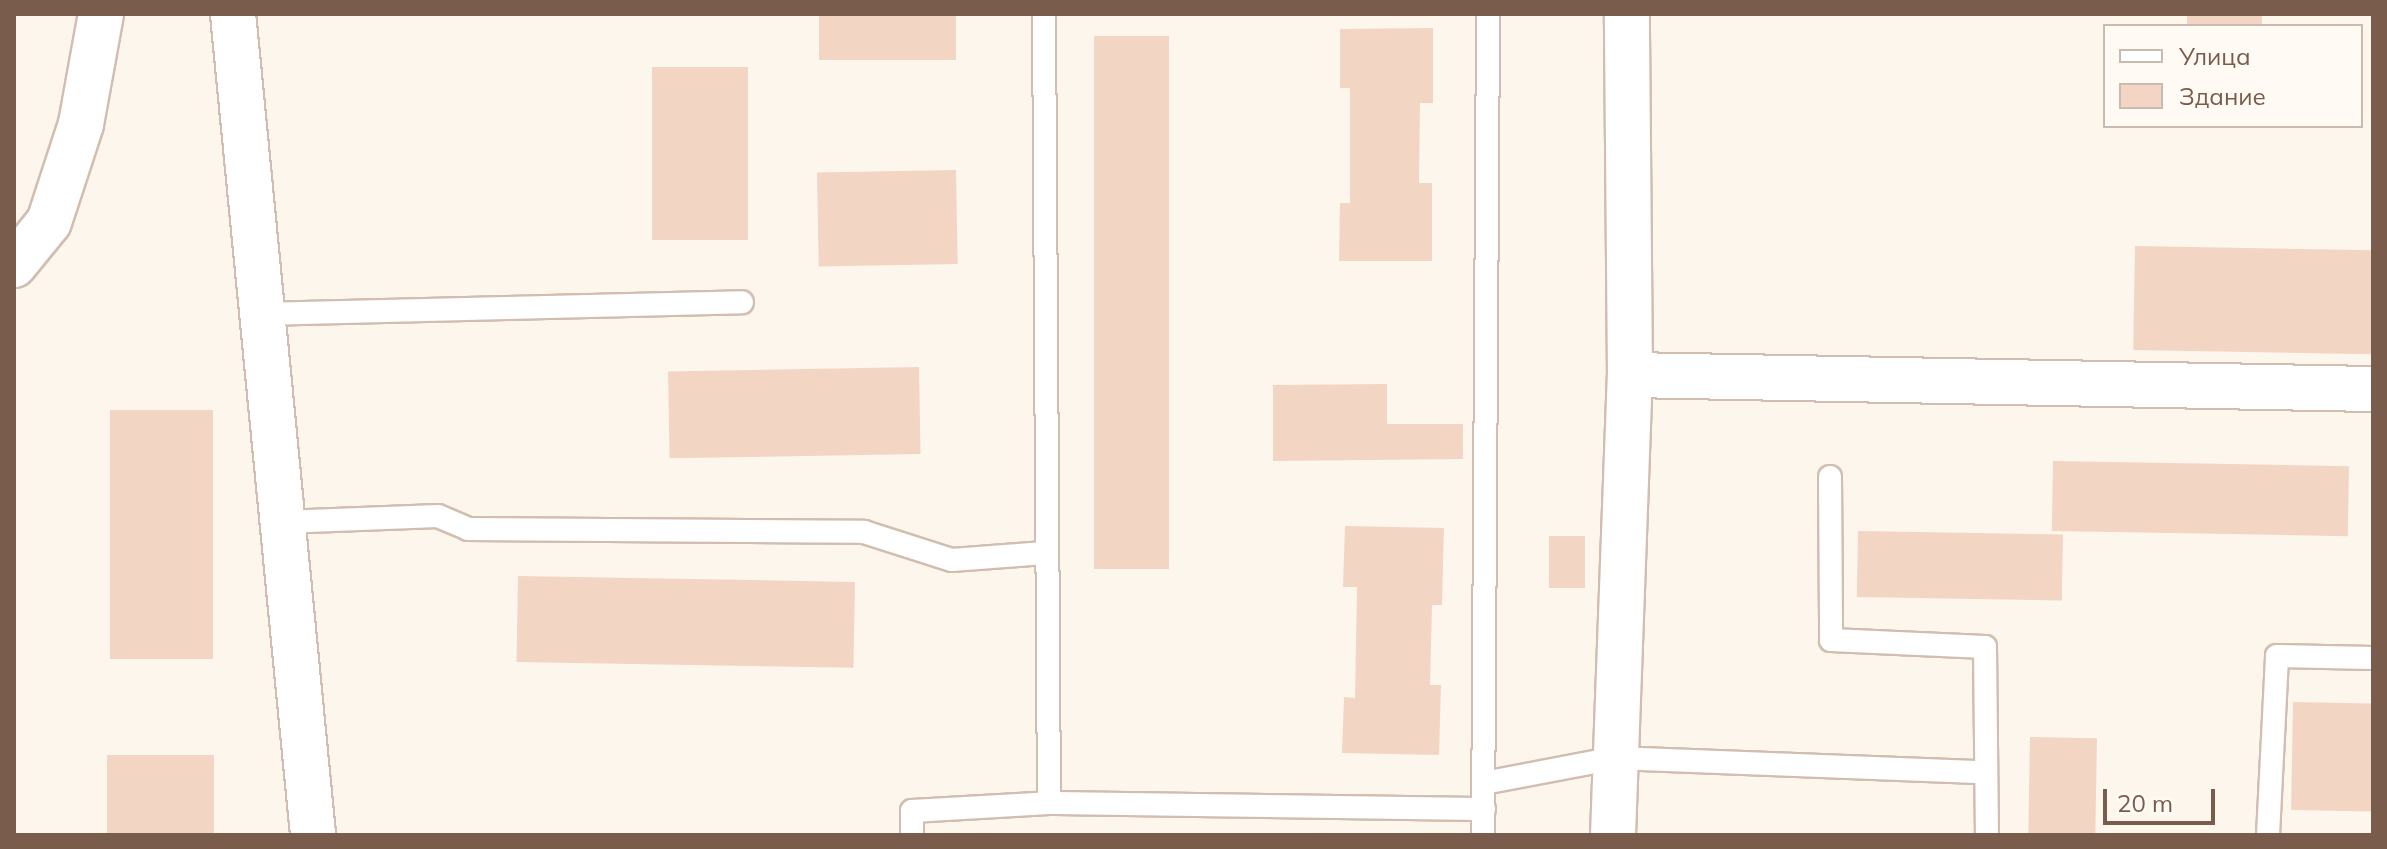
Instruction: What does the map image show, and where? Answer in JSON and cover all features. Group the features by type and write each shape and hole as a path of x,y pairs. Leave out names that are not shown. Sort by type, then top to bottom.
{"street":[{"path":"14,265 49,222 81,124 101,14"},
{"path":"233,14 313,835"},
{"path":"1613,835 1630,375 1627,14"},
{"path":"1630,375 2373,389"}],"lane":[{"path":"1044,14 1045,553 1049,803"},
{"path":"1483,835 1488,14"},
{"path":"262,314 742,302"},
{"path":"1830,477 1831,640 1985,647 1987,835"},
{"path":"282,522 438,516 468,529 864,532 952,560 1045,553"},
{"path":"2268,835 2277,656 2373,658"},
{"path":"1484,783 1615,758 1986,772"},
{"path":"912,835 912,811 1049,803 1484,809"}],"building":[{"path":"819,14 956,14 956,60 819,60"},
{"path":"2187,14 2262,14 2262,24 2187,24"},
{"path":"1433,28 1433,103 1420,103 1419,183 1432,183 1432,261 1339,261 1340,203 1350,203 1350,88 1340,88 1340,29"},
{"path":"1094,36 1169,36 1169,569 1094,569"},
{"path":"652,67 748,67 748,240 652,240"},
{"path":"956,170 958,264 819,266 817,172"},
{"path":"2135,246 2373,250 2371,354 2133,350"},
{"path":"919,367 921,454 670,458 668,371"},
{"path":"1387,384 1387,424 1463,424 1463,459 1273,461 1273,385"},
{"path":"110,410 213,410 213,659 110,659"},
{"path":"2053,461 2349,466 2348,536 2052,531"},
{"path":"1345,526 1444,528 1442,605 1432,605 1430,685 1441,685 1439,755 1342,753 1344,697 1355,698 1357,587 1343,587"},
{"path":"1858,531 2063,535 2062,601 1857,597"},
{"path":"1549,536 1585,536 1585,588 1549,588"},
{"path":"518,576 855,582 853,668 516,662"},
{"path":"2293,702 2373,703 2371,811 2291,810"},
{"path":"2030,737 2097,738 2095,835 2028,835"},
{"path":"107,755 214,755 214,835 107,835"}]}
